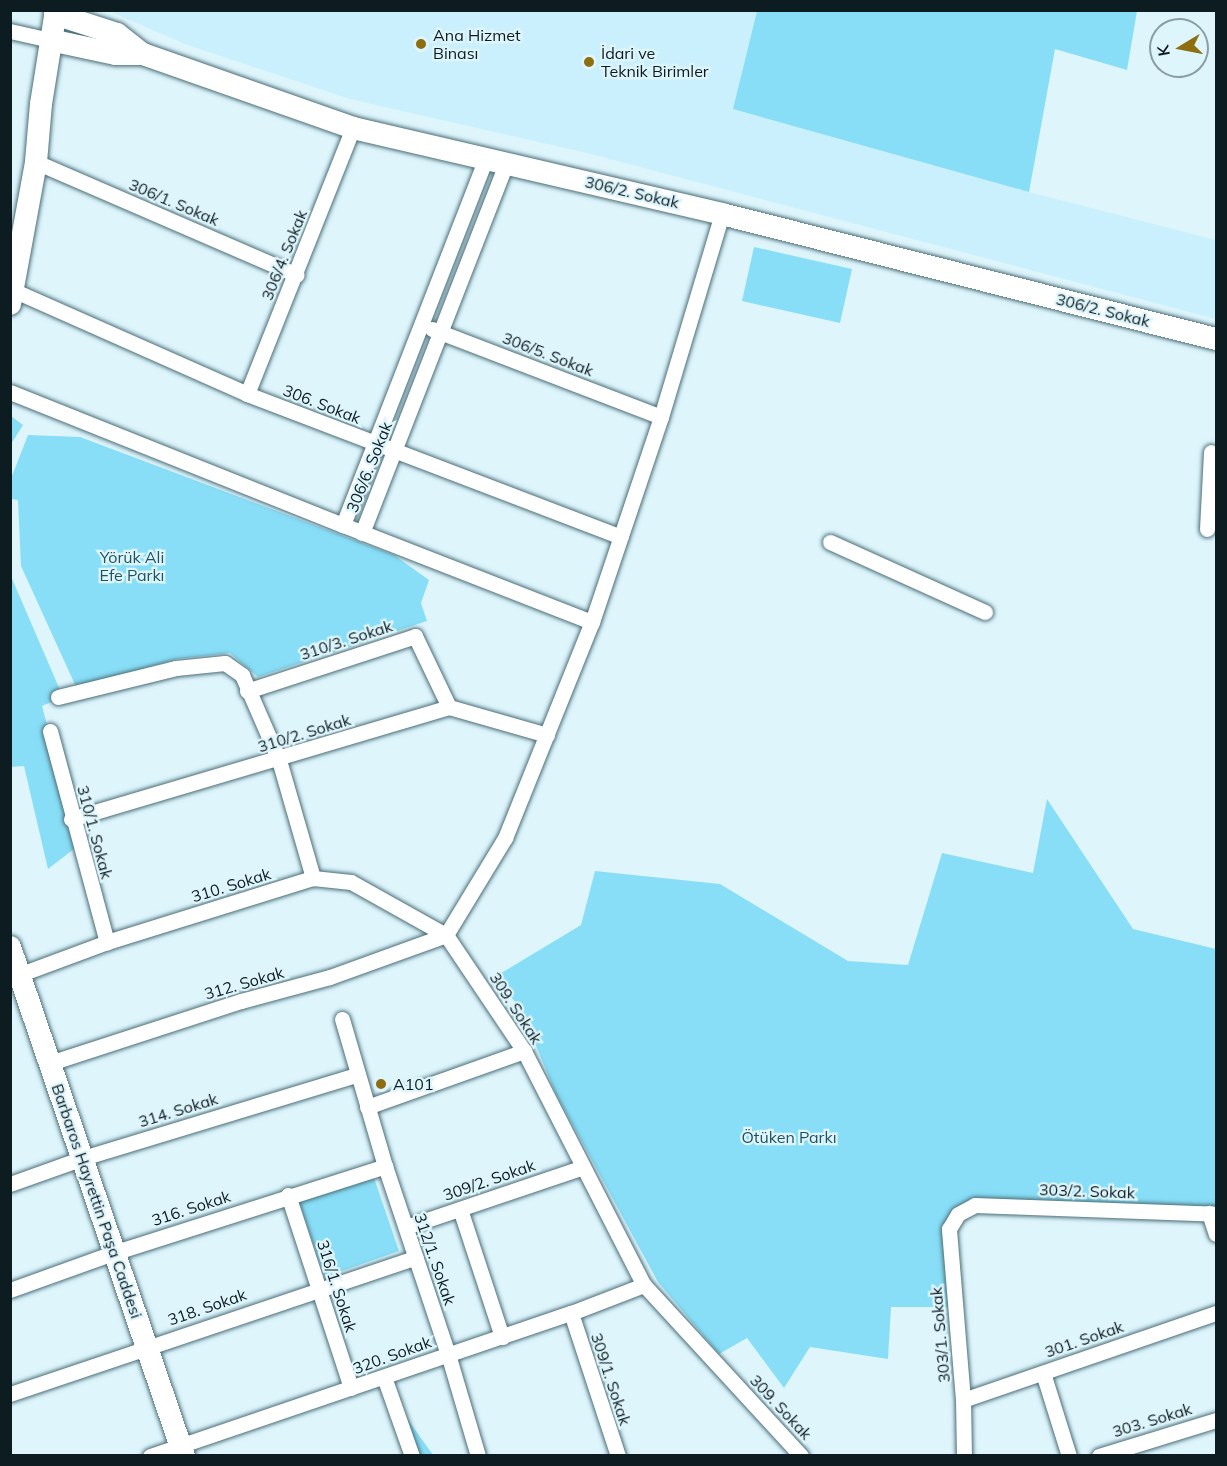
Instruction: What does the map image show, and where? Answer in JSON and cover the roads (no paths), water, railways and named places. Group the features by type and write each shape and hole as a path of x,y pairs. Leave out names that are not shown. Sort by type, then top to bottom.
{"street":[{"path":"13,298 36,162 41,104 56,12 117,34 143,54"},
{"path":"10,31 50,40"},
{"name":"306/2. Sokak","path":"50,40 116,54 143,54 353,128 722,214 1216,339"},
{"name":"306/4. Sokak","path":"247,394 297,274 353,128"},
{"name":"306/6. Sokak","path":"496,160 441,332 362,533 343,525 422,324 496,160"},
{"name":"306/1. Sokak","path":"36,162 297,274"},
{"path":"446,935 506,838 592,622 661,417 722,214"},
{"name":"306. Sokak","path":"13,298 394,452 621,537"},
{"name":"306/5. Sokak","path":"422,324 661,417"},
{"path":"10,392 343,525"},
{"path":"1207,529 1211,452"},
{"path":"362,533 592,622"},
{"path":"830,542 986,612"},
{"name":"310/3. Sokak","path":"247,691 415,636 449,707"},
{"path":"58,697 176,668 225,663 242,675 247,691 279,759 314,878"},
{"path":"449,707 547,735"},
{"name":"310/2. Sokak","path":"71,819 449,707"},
{"name":"310/1. Sokak","path":"50,731 71,819 107,942"},
{"name":"310. Sokak","path":"21,974 107,942 314,878 351,882 446,935"},
{"name":"309. Sokak","path":"446,935 524,1051 644,1285 796,1454"},
{"name":"312. Sokak","path":"50,1063 241,1001 330,977 446,935"},
{"name":"Barbaros Hayrettin Paşa Caddesi","path":"10,946 182,1450"},
{"name":"312/1. Sokak","path":"342,1020 385,1166 448,1354 478,1455"},
{"path":"367,1107 524,1051"},
{"name":"314. Sokak","path":"10,1184 83,1158 357,1074"},
{"name":"316. Sokak","path":"10,1290 113,1252 385,1166"},
{"name":"309/2. Sokak","path":"405,1227 584,1167"},
{"name":"316/1. Sokak","path":"288,1195 351,1388"},
{"name":"303/2. Sokak","path":"958,1214 975,1205 1213,1213"},
{"path":"460,1209 502,1337"},
{"path":"1213,1213 1216,1234"},
{"name":"303/1. Sokak","path":"958,1214 949,1229 963,1400 964,1455"},
{"name":"318. Sokak","path":"10,1394 416,1257"},
{"name":"320. Sokak","path":"150,1455 182,1450 351,1388 571,1313 644,1285"},
{"name":"301. Sokak","path":"963,1400 1216,1312"},
{"name":"309/1. Sokak","path":"571,1313 618,1455"},
{"path":"1043,1373 1069,1455"},
{"path":"384,1377 412,1455"},
{"name":"303. Sokak","path":"1099,1455 1216,1420"}],"place":[{"name":"Ana Hizmet Binası","path":"421,44"},
{"name":"İdari ve Teknik Birimler","path":"589,62"},
{"name":"A101","path":"381,1084"}],"park label":[{"name":"Yörük Ali Efe Parkı","path":"132,566"},
{"name":"Ötüken Parkı","path":"789,1137"}]}
